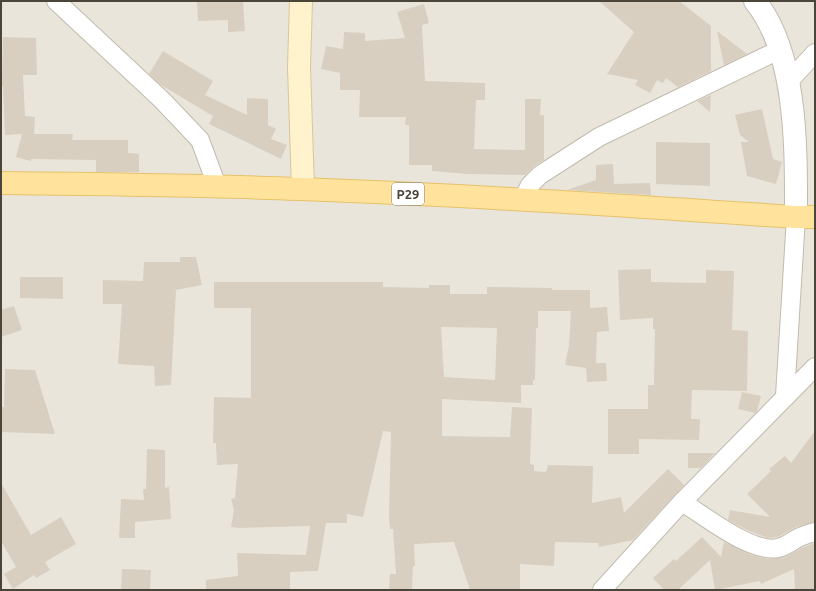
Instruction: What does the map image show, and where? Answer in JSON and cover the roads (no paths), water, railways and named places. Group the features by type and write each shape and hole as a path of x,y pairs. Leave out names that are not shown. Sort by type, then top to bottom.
{"main road":[{"path":"301,1 299,66 303,189"},
{"name":"P29","path":"1,183 217,186 303,189 523,199 806,217"}],"street":[{"path":"56,1 162,100 200,140 217,186"},
{"path":"755,1 764,12 780,49 788,82 796,154 806,217 785,396"},
{"path":"523,199 530,185 540,175 599,137 780,49"},
{"path":"788,82 815,53"},
{"path":"602,590 682,502 815,367"},
{"path":"682,502 739,538 761,548 779,548 800,537 815,532"}]}
